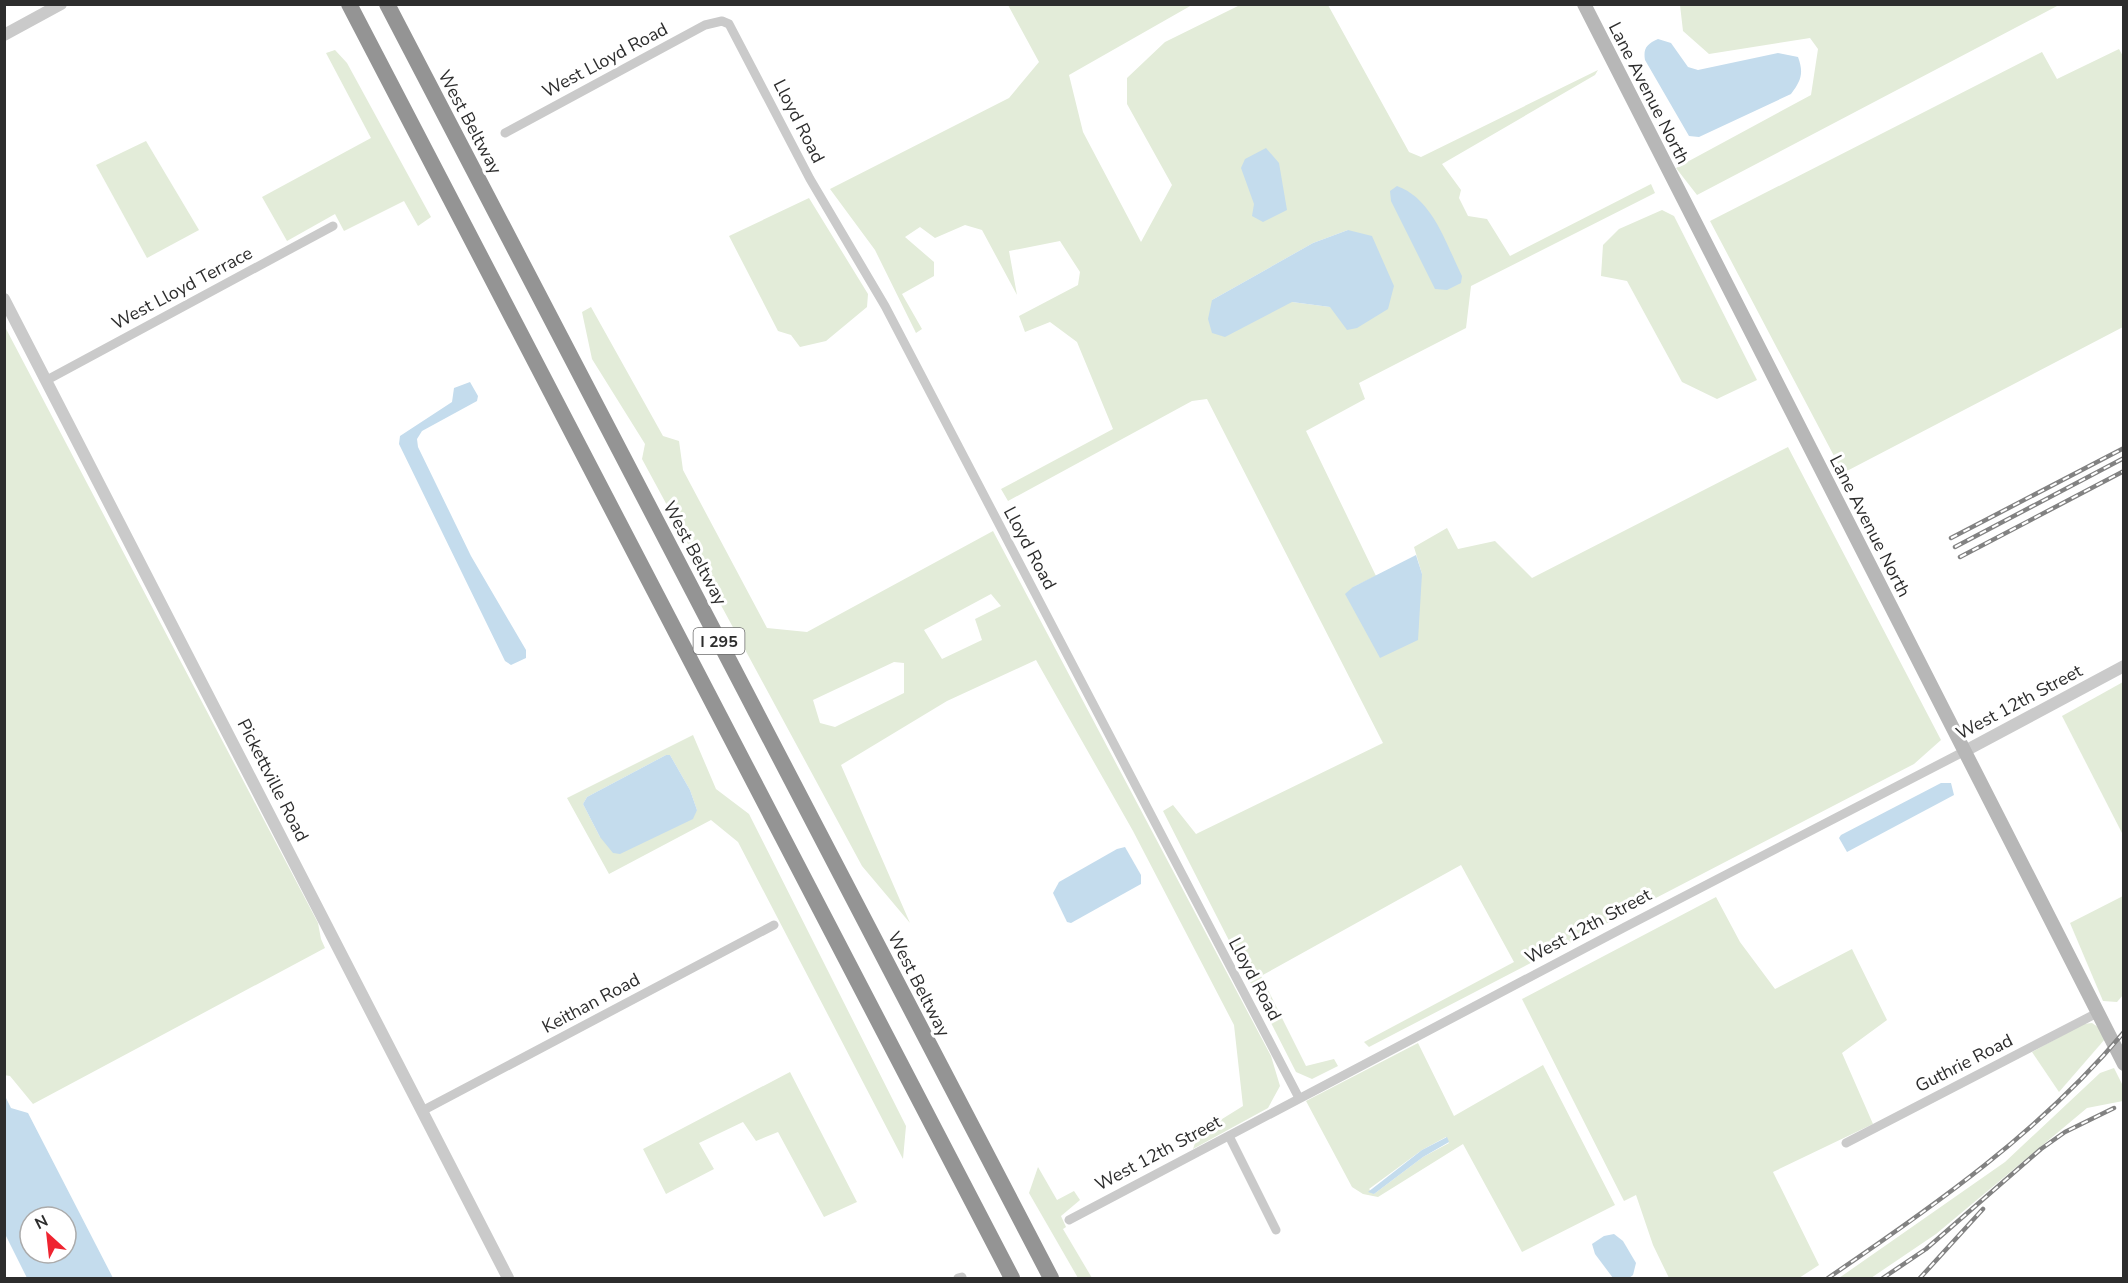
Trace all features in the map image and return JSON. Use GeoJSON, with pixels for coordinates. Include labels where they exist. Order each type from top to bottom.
{"type":"FeatureCollection","features":[{"type":"Feature","properties":{"kind":"highway","name":"I 295"},"geometry":{"type":"LineString","coordinates":[[349,4],[1012,1278]]}},
{"type":"Feature","properties":{"kind":"highway","name":"West Beltway"},"geometry":{"type":"LineString","coordinates":[[387,4],[1051,1278]]}},
{"type":"Feature","properties":{"kind":"main road","name":"Lane Avenue North"},"geometry":{"type":"LineString","coordinates":[[1586,5],[2124,1064]]}},
{"type":"Feature","properties":{"kind":"street"},"geometry":{"type":"LineString","coordinates":[[4,35],[61,4]]}},
{"type":"Feature","properties":{"kind":"street","name":"West Lloyd Road"},"geometry":{"type":"LineString","coordinates":[[505,132],[705,25],[722,21]]}},
{"type":"Feature","properties":{"kind":"street","name":"Lloyd Road"},"geometry":{"type":"LineString","coordinates":[[722,21],[735,32],[810,179],[885,306],[1299,1098]]}},
{"type":"Feature","properties":{"kind":"street","name":"West Lloyd Terrace"},"geometry":{"type":"LineString","coordinates":[[47,380],[333,226]]}},
{"type":"Feature","properties":{"kind":"street","name":"Pickettville Road"},"geometry":{"type":"LineString","coordinates":[[4,299],[508,1278]]}},
{"type":"Feature","properties":{"kind":"street","name":"West 12th Street"},"geometry":{"type":"LineString","coordinates":[[1069,1220],[1965,752],[2124,666]]}},
{"type":"Feature","properties":{"kind":"street","name":"Keithan Road"},"geometry":{"type":"LineString","coordinates":[[422,1111],[774,925]]}},
{"type":"Feature","properties":{"kind":"street","name":"Guthrie Road"},"geometry":{"type":"LineString","coordinates":[[1846,1143],[2097,1013]]}},
{"type":"Feature","properties":{"kind":"street"},"geometry":{"type":"LineString","coordinates":[[1229,1136],[1276,1230]]}},
{"type":"Feature","properties":{"kind":"green space"},"geometry":{"type":"Polygon","coordinates":[[[1680,4],[2059,5],[1697,195],[1676,168],[1811,95],[1818,49],[1810,38],[1709,54],[1683,31],[1680,4]]]}},
{"type":"Feature","properties":{"kind":"green space"},"geometry":{"type":"Polygon","coordinates":[[[1008,5],[1192,5],[1069,75],[1083,132],[1141,242],[1172,185],[1127,104],[1127,78],[1165,42],[1240,5],[1328,5],[1409,152],[1421,157],[1598,70],[1595,75],[1442,164],[1461,190],[1459,198],[1468,216],[1487,219],[1510,256],[1651,184],[1655,193],[1471,286],[1466,328],[1359,383],[1365,399],[1306,431],[1376,576],[1353,587],[1422,574],[1414,547],[1447,528],[1458,549],[1495,541],[1532,578],[1788,447],[1941,740],[1914,764],[1369,1047],[1364,1042],[1514,962],[1461,865],[1261,976],[1306,1066],[1334,1059],[1338,1066],[1312,1079],[1296,1072],[1163,811],[1173,805],[1196,834],[1383,743],[1207,399],[1192,401],[1008,501],[1001,489],[1113,429],[1077,342],[1050,322],[1025,332],[1019,316],[1078,285],[1080,272],[1060,241],[1009,251],[1017,295],[982,230],[965,225],[935,238],[920,227],[905,237],[934,262],[934,276],[902,294],[922,329],[916,333],[875,250],[830,189],[1009,98],[1039,62],[1008,5]],[[1348,230],[1313,243],[1212,300],[1292,302],[1330,307],[1348,230]]]}},
{"type":"Feature","properties":{"kind":"green space"},"geometry":{"type":"Polygon","coordinates":[[[2119,49],[2124,58],[2123,327],[1843,473],[1710,221],[2042,52],[2057,79],[2119,49]]]}},
{"type":"Feature","properties":{"kind":"green space"},"geometry":{"type":"Polygon","coordinates":[[[335,50],[347,63],[431,217],[418,226],[404,201],[344,231],[335,214],[287,241],[262,197],[371,138],[326,53],[335,50]]]}},
{"type":"Feature","properties":{"kind":"green space"},"geometry":{"type":"Polygon","coordinates":[[[146,141],[199,230],[147,258],[96,165],[146,141]]]}},
{"type":"Feature","properties":{"kind":"green space"},"geometry":{"type":"Polygon","coordinates":[[[809,198],[868,294],[867,307],[826,341],[800,347],[791,335],[778,331],[729,236],[809,198]]]}},
{"type":"Feature","properties":{"kind":"green space"},"geometry":{"type":"Polygon","coordinates":[[[1662,210],[1674,216],[1757,380],[1717,399],[1682,382],[1627,281],[1601,276],[1603,245],[1619,229],[1662,210]]]}},
{"type":"Feature","properties":{"kind":"green space"},"geometry":{"type":"Polygon","coordinates":[[[591,307],[663,436],[679,441],[683,470],[767,628],[807,632],[993,531],[1271,1056],[1280,1086],[1268,1108],[1193,1149],[1198,1134],[1243,1106],[1234,1025],[1133,831],[1036,660],[947,701],[841,765],[910,923],[862,866],[642,459],[645,444],[592,359],[582,312],[591,307]],[[991,594],[924,630],[942,659],[982,640],[975,619],[1001,606],[991,594]],[[894,662],[813,700],[820,723],[835,727],[904,693],[904,663],[894,662]]]}},
{"type":"Feature","properties":{"kind":"green space"},"geometry":{"type":"Polygon","coordinates":[[[4,325],[318,923],[325,948],[33,1104],[10,1076],[4,1075],[4,325]]]}},
{"type":"Feature","properties":{"kind":"green space"},"geometry":{"type":"Polygon","coordinates":[[[2123,682],[2123,835],[2062,716],[2123,682]]]}},
{"type":"Feature","properties":{"kind":"green space"},"geometry":{"type":"Polygon","coordinates":[[[693,735],[716,789],[749,814],[906,1126],[903,1159],[738,842],[711,820],[609,874],[567,798],[693,735]],[[666,755],[587,797],[583,804],[600,837],[697,810],[690,790],[670,755],[666,755]]]}},
{"type":"Feature","properties":{"kind":"green space"},"geometry":{"type":"Polygon","coordinates":[[[2123,896],[2123,995],[2117,1002],[2103,1001],[2070,923],[2123,896]]]}},
{"type":"Feature","properties":{"kind":"green space"},"geometry":{"type":"Polygon","coordinates":[[[1716,897],[1740,942],[1775,989],[1852,949],[1887,1020],[1842,1053],[1873,1124],[1773,1172],[1819,1265],[1799,1278],[1669,1278],[1653,1245],[1636,1195],[1624,1201],[1522,999],[1716,897]]]}},
{"type":"Feature","properties":{"kind":"green space"},"geometry":{"type":"Polygon","coordinates":[[[2092,1023],[2098,1027],[2105,1039],[2059,1092],[2032,1052],[2083,1024],[2092,1023]]]}},
{"type":"Feature","properties":{"kind":"green space"},"geometry":{"type":"Polygon","coordinates":[[[1418,1043],[1454,1116],[1543,1065],[1615,1205],[1522,1252],[1463,1144],[1378,1197],[1363,1194],[1352,1187],[1306,1101],[1418,1043]],[[1446,1137],[1422,1150],[1369,1189],[1374,1194],[1423,1157],[1449,1143],[1446,1137]]]}},
{"type":"Feature","properties":{"kind":"green space"},"geometry":{"type":"Polygon","coordinates":[[[2114,1068],[2123,1086],[2123,1101],[2087,1108],[1936,1234],[1871,1278],[1839,1278],[2005,1162],[2100,1073],[2114,1068]]]}},
{"type":"Feature","properties":{"kind":"green space"},"geometry":{"type":"Polygon","coordinates":[[[790,1072],[857,1202],[824,1217],[778,1132],[756,1141],[743,1122],[699,1143],[714,1169],[666,1194],[643,1149],[790,1072]]]}},
{"type":"Feature","properties":{"kind":"green space"},"geometry":{"type":"Polygon","coordinates":[[[1038,1167],[1057,1200],[1074,1191],[1080,1200],[1061,1216],[1066,1227],[1063,1229],[1092,1278],[1078,1278],[1029,1193],[1038,1167]]]}},
{"type":"Feature","properties":{"kind":"water"},"geometry":{"type":"Polygon","coordinates":[[[1658,39],[1671,43],[1688,67],[1698,70],[1778,53],[1798,57],[1801,77],[1791,94],[1699,137],[1689,136],[1645,60],[1647,47],[1658,39]]]}},
{"type":"Feature","properties":{"kind":"water"},"geometry":{"type":"Polygon","coordinates":[[[1266,148],[1279,163],[1287,210],[1263,222],[1252,216],[1254,204],[1241,168],[1245,159],[1266,148]]]}},
{"type":"Feature","properties":{"kind":"water"},"geometry":{"type":"Polygon","coordinates":[[[1397,186],[1420,201],[1437,224],[1462,276],[1461,283],[1447,290],[1435,289],[1391,201],[1390,191],[1397,186]]]}},
{"type":"Feature","properties":{"kind":"water"},"geometry":{"type":"Polygon","coordinates":[[[1348,230],[1372,236],[1394,286],[1388,309],[1357,328],[1347,330],[1330,307],[1292,302],[1225,337],[1212,333],[1208,319],[1212,300],[1313,243],[1348,230]]]}},
{"type":"Feature","properties":{"kind":"water"},"geometry":{"type":"Polygon","coordinates":[[[470,382],[478,396],[477,401],[422,431],[417,439],[418,447],[471,556],[526,650],[526,658],[511,665],[505,661],[399,444],[400,436],[452,402],[454,388],[470,382]]]}},
{"type":"Feature","properties":{"kind":"water"},"geometry":{"type":"Polygon","coordinates":[[[1416,555],[1422,574],[1418,640],[1380,658],[1345,594],[1353,587],[1416,555]]]}},
{"type":"Feature","properties":{"kind":"water"},"geometry":{"type":"Polygon","coordinates":[[[666,755],[670,755],[690,790],[697,810],[693,819],[620,854],[613,853],[600,837],[583,804],[587,797],[666,755]]]}},
{"type":"Feature","properties":{"kind":"water"},"geometry":{"type":"Polygon","coordinates":[[[1941,783],[1951,783],[1954,795],[1847,852],[1839,838],[1841,835],[1941,783]]]}},
{"type":"Feature","properties":{"kind":"water"},"geometry":{"type":"Polygon","coordinates":[[[1125,847],[1141,875],[1141,884],[1071,923],[1067,922],[1053,893],[1059,882],[1117,849],[1125,847]]]}},
{"type":"Feature","properties":{"kind":"water"},"geometry":{"type":"Polygon","coordinates":[[[5,1096],[11,1108],[28,1113],[75,1205],[18,1205],[18,1260],[5,1234],[5,1096]]]}},
{"type":"Feature","properties":{"kind":"water"},"geometry":{"type":"Polygon","coordinates":[[[1447,1137],[1449,1142],[1423,1157],[1374,1194],[1368,1192],[1422,1150],[1447,1137]]]}},
{"type":"Feature","properties":{"kind":"water"},"geometry":{"type":"Polygon","coordinates":[[[78,1210],[113,1278],[27,1278],[20,1265],[78,1265],[78,1210]]]}},
{"type":"Feature","properties":{"kind":"water"},"geometry":{"type":"Polygon","coordinates":[[[1614,1234],[1623,1241],[1636,1263],[1633,1275],[1629,1278],[1613,1278],[1595,1254],[1592,1244],[1604,1236],[1614,1234]]]}},
{"type":"Feature","properties":{"kind":"railway"},"geometry":{"type":"LineString","coordinates":[[1951,538],[2124,448]]}},
{"type":"Feature","properties":{"kind":"railway"},"geometry":{"type":"LineString","coordinates":[[1955,547],[2124,458]]}},
{"type":"Feature","properties":{"kind":"railway"},"geometry":{"type":"LineString","coordinates":[[1960,557],[2124,471]]}},
{"type":"Feature","properties":{"kind":"railway"},"geometry":{"type":"LineString","coordinates":[[1828,1278],[1984,1166],[2057,1102],[2124,1032]]}},
{"type":"Feature","properties":{"kind":"railway"},"geometry":{"type":"LineString","coordinates":[[1883,1278],[1926,1249],[2041,1149],[2065,1132],[2114,1108]]}},
{"type":"Feature","properties":{"kind":"railway"},"geometry":{"type":"LineString","coordinates":[[1920,1278],[1983,1209]]}}]}
